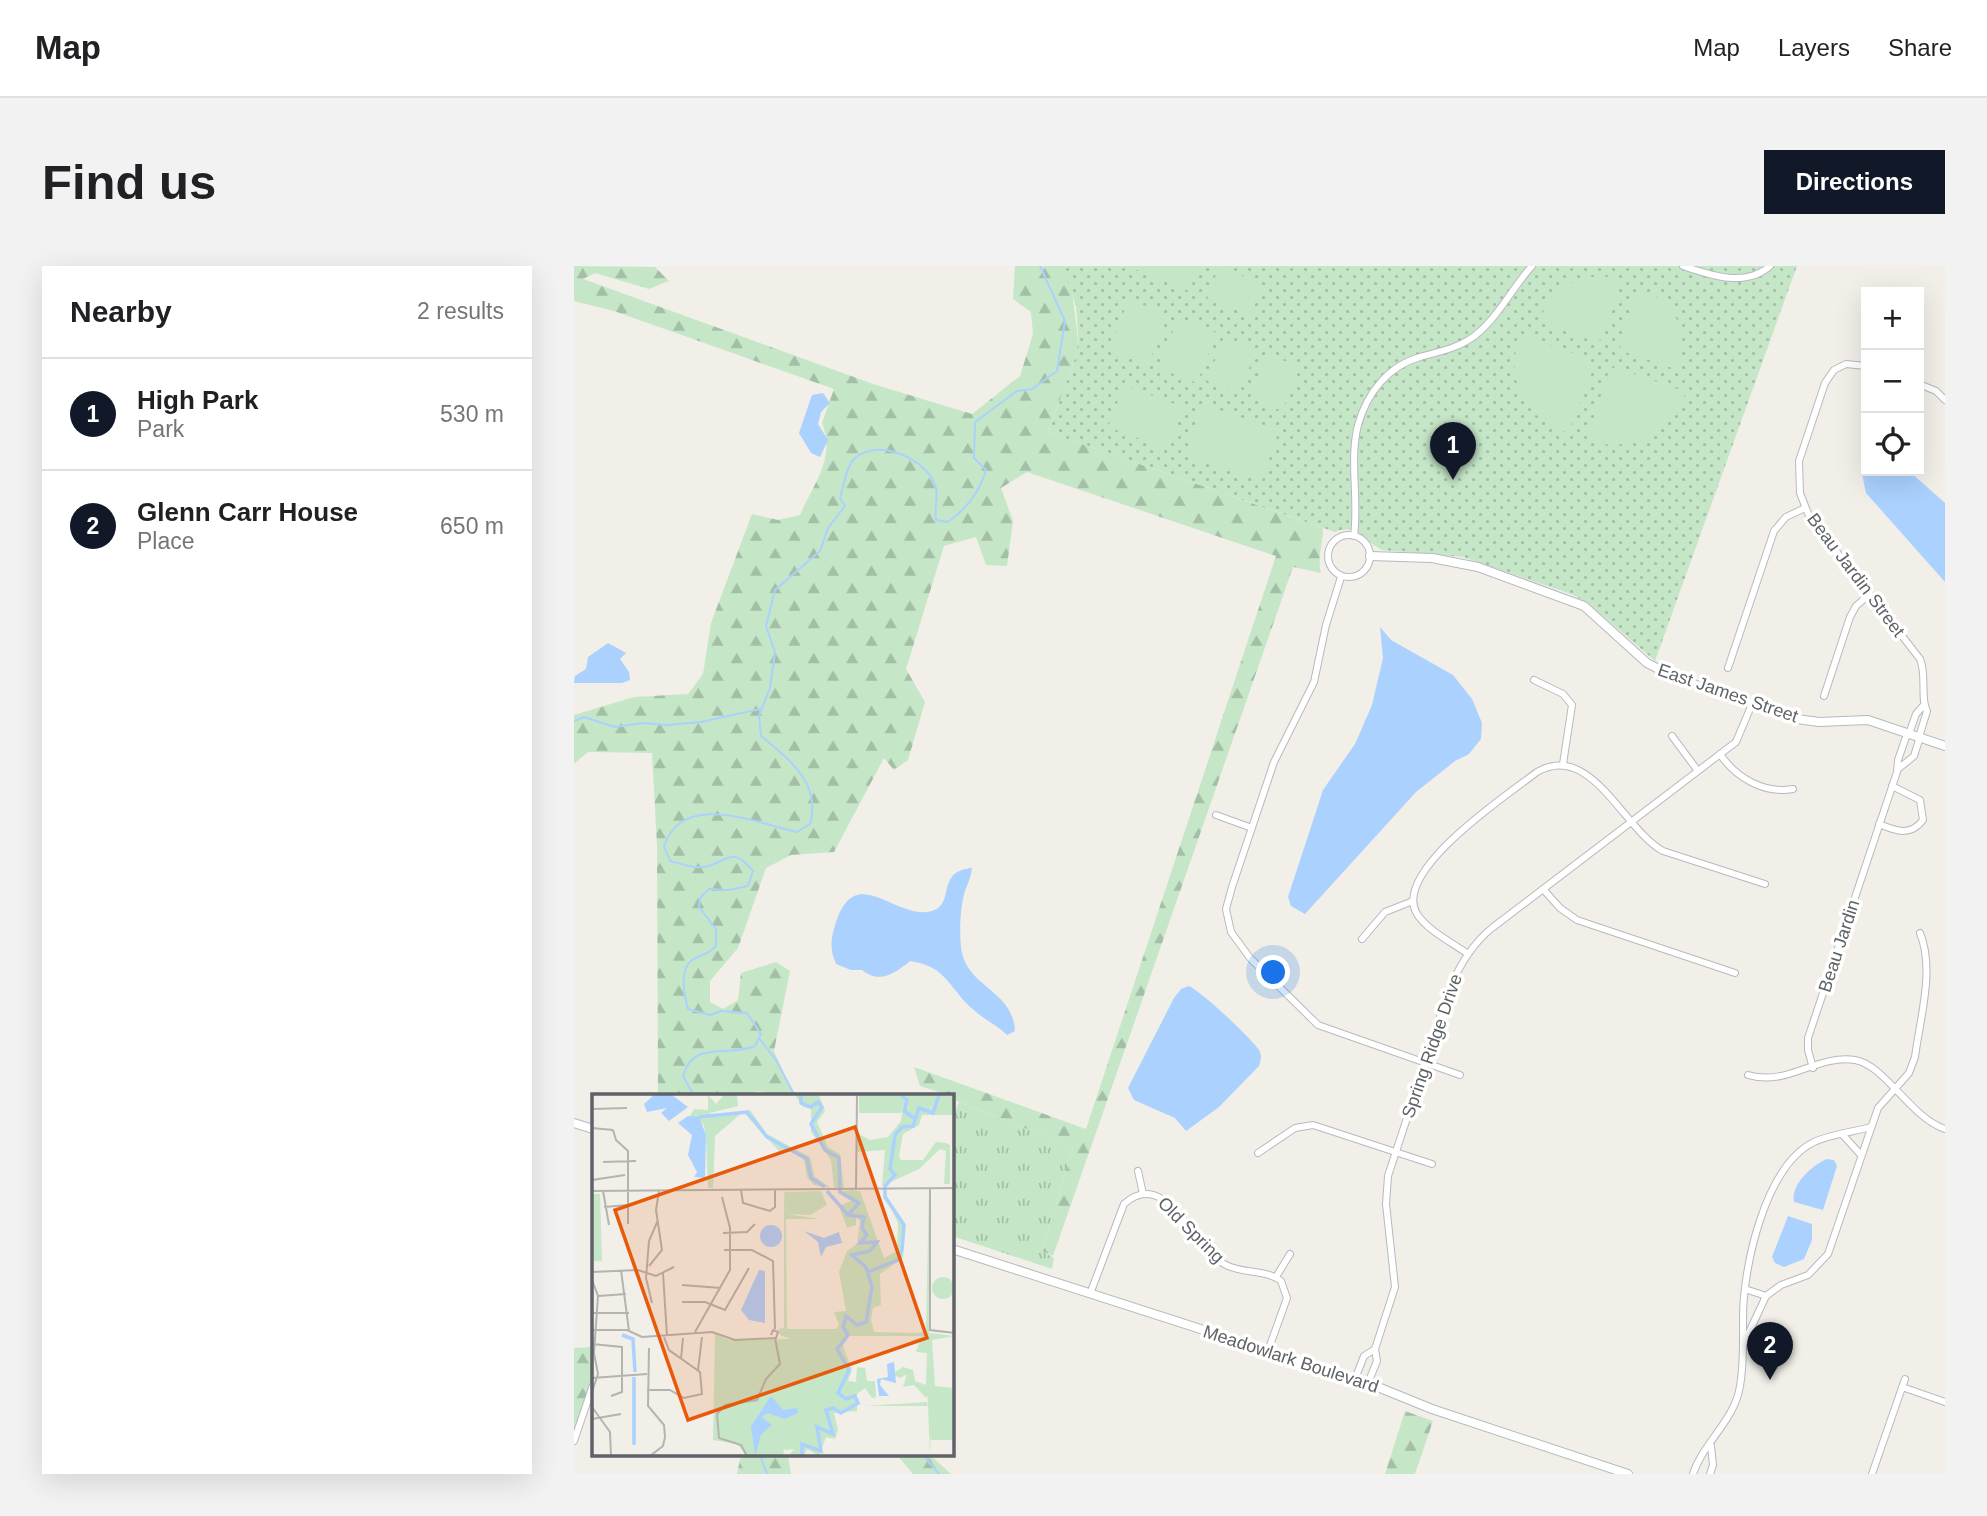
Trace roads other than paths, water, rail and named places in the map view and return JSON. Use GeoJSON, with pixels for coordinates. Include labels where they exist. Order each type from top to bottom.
{"type":"FeatureCollection","features":[{"type":"Feature","properties":{"kind":"street"},"geometry":{"type":"LineString","coordinates":[[1354,536],[1358,502],[1358,426],[1373,391],[1382,379],[1403,363],[1471,338],[1492,318],[1532,266]]}},
{"type":"Feature","properties":{"kind":"street"},"geometry":{"type":"LineString","coordinates":[[1683,266],[1728,279],[1753,275],[1770,266]]}},
{"type":"Feature","properties":{"kind":"street","name":"Beau Jardin Street"},"geometry":{"type":"LineString","coordinates":[[1861,365],[1853,363],[1840,366],[1825,383],[1801,452],[1798,482],[1805,508],[1920,659],[1926,680],[1924,705]]}},
{"type":"Feature","properties":{"kind":"street"},"geometry":{"type":"LineString","coordinates":[[1924,386],[1936,391],[1945,400]]}},
{"type":"Feature","properties":{"kind":"street"},"geometry":{"type":"LineString","coordinates":[[1728,668],[1774,531],[1786,517],[1805,508]]}},
{"type":"Feature","properties":{"kind":"street"},"geometry":{"type":"LineString","coordinates":[[1354,536],[1365,542],[1370,556],[1369,564],[1361,574],[1341,577],[1330,568],[1328,551],[1337,538],[1354,536]]}},
{"type":"Feature","properties":{"kind":"street","name":"East James Street"},"geometry":{"type":"LineString","coordinates":[[1370,556],[1432,558],[1463,563],[1584,606],[1656,670],[1808,721],[1868,720],[1945,746]]}},
{"type":"Feature","properties":{"kind":"street"},"geometry":{"type":"LineString","coordinates":[[1341,577],[1326,625],[1314,682],[1274,762],[1226,909],[1231,932],[1247,955],[1318,1025],[1460,1074]]}},
{"type":"Feature","properties":{"kind":"street"},"geometry":{"type":"LineString","coordinates":[[1824,696],[1850,617],[1856,606],[1870,594]]}},
{"type":"Feature","properties":{"kind":"street"},"geometry":{"type":"LineString","coordinates":[[1534,680],[1563,694],[1572,705],[1563,764]]}},
{"type":"Feature","properties":{"kind":"street","name":"Spring Ridge Drive"},"geometry":{"type":"LineString","coordinates":[[1368,1383],[1377,1361],[1375,1349],[1395,1287],[1395,1265],[1386,1204],[1388,1175],[1448,990],[1468,954],[1480,938],[1736,741],[1752,704]]}},
{"type":"Feature","properties":{"kind":"street","name":"Beau Jardin"},"geometry":{"type":"LineString","coordinates":[[1813,1068],[1808,1051],[1808,1038],[1898,769],[1898,760],[1926,714],[1924,705]]}},
{"type":"Feature","properties":{"kind":"street"},"geometry":{"type":"LineString","coordinates":[[1672,736],[1698,771]]}},
{"type":"Feature","properties":{"kind":"street","name":"Beau Jardin"},"geometry":{"type":"LineString","coordinates":[[1898,769],[1914,756],[1914,736]]}},
{"type":"Feature","properties":{"kind":"street"},"geometry":{"type":"LineString","coordinates":[[1720,754],[1730,769],[1748,780],[1779,791],[1793,789]]}},
{"type":"Feature","properties":{"kind":"street"},"geometry":{"type":"LineString","coordinates":[[1468,954],[1422,920],[1413,901],[1418,885],[1443,846],[1537,772],[1553,764],[1563,764],[1603,788],[1629,823],[1649,843],[1663,851],[1765,884]]}},
{"type":"Feature","properties":{"kind":"street"},"geometry":{"type":"LineString","coordinates":[[1879,824],[1904,832],[1912,831],[1923,820],[1920,800],[1892,786]]}},
{"type":"Feature","properties":{"kind":"street"},"geometry":{"type":"LineString","coordinates":[[1216,815],[1252,828]]}},
{"type":"Feature","properties":{"kind":"street"},"geometry":{"type":"LineString","coordinates":[[1543,889],[1560,908],[1577,920],[1735,972]]}},
{"type":"Feature","properties":{"kind":"street"},"geometry":{"type":"LineString","coordinates":[[1362,939],[1385,912],[1413,901]]}},
{"type":"Feature","properties":{"kind":"street"},"geometry":{"type":"LineString","coordinates":[[1744,1343],[1766,1296],[1781,1285],[1808,1275],[1821,1264],[1880,1103],[1909,1073],[1915,1057],[1926,962],[1920,933]]}},
{"type":"Feature","properties":{"kind":"street"},"geometry":{"type":"LineString","coordinates":[[1748,1075],[1778,1079],[1813,1068],[1854,1060],[1869,1066],[1925,1121],[1945,1129]]}},
{"type":"Feature","properties":{"kind":"street"},"geometry":{"type":"LineString","coordinates":[[574,1123],[592,1129]]}},
{"type":"Feature","properties":{"kind":"street"},"geometry":{"type":"LineString","coordinates":[[1258,1153],[1296,1128],[1312,1125],[1432,1164]]}},
{"type":"Feature","properties":{"kind":"street"},"geometry":{"type":"LineString","coordinates":[[1693,1474],[1697,1460],[1710,1446],[1737,1398],[1744,1343],[1745,1289],[1749,1261],[1782,1170],[1804,1149],[1842,1134],[1871,1127]]}},
{"type":"Feature","properties":{"kind":"street"},"geometry":{"type":"LineString","coordinates":[[1842,1134],[1861,1156]]}},
{"type":"Feature","properties":{"kind":"street"},"geometry":{"type":"LineString","coordinates":[[1138,1171],[1143,1194]]}},
{"type":"Feature","properties":{"kind":"street","name":"Old Spring"},"geometry":{"type":"LineString","coordinates":[[1090,1294],[1120,1211],[1129,1199],[1143,1194],[1157,1195],[1167,1201],[1203,1248],[1220,1262],[1237,1270],[1276,1277]]}},
{"type":"Feature","properties":{"kind":"street","name":"Meadowlark Boulevard"},"geometry":{"type":"LineString","coordinates":[[954,1250],[1368,1383],[1432,1409],[1628,1474]]}},
{"type":"Feature","properties":{"kind":"street"},"geometry":{"type":"LineString","coordinates":[[1268,1352],[1287,1298],[1283,1284],[1276,1277],[1290,1254]]}},
{"type":"Feature","properties":{"kind":"street"},"geometry":{"type":"LineString","coordinates":[[1745,1289],[1766,1296]]}},
{"type":"Feature","properties":{"kind":"street","name":"Spring Ridge Drive"},"geometry":{"type":"LineString","coordinates":[[1355,1379],[1364,1356],[1375,1349]]}},
{"type":"Feature","properties":{"kind":"street"},"geometry":{"type":"LineString","coordinates":[[1873,1474],[1905,1379]]}},
{"type":"Feature","properties":{"kind":"street"},"geometry":{"type":"LineString","coordinates":[[1902,1387],[1945,1402]]}},
{"type":"Feature","properties":{"kind":"street"},"geometry":{"type":"LineString","coordinates":[[574,1441],[592,1388]]}},
{"type":"Feature","properties":{"kind":"street"},"geometry":{"type":"LineString","coordinates":[[1710,1446],[1713,1465],[1710,1474]]}},
{"type":"Feature","properties":{"kind":"water"},"geometry":{"type":"Polygon","coordinates":[[[823,393],[830,403],[821,412],[818,424],[828,440],[820,457],[811,453],[799,433],[812,395],[823,393]]]}},
{"type":"Feature","properties":{"kind":"water"},"geometry":{"type":"Polygon","coordinates":[[[1863,476],[1915,476],[1945,503],[1945,582],[1866,493],[1863,476]]]}},
{"type":"Feature","properties":{"kind":"water"},"geometry":{"type":"Polygon","coordinates":[[[1380,627],[1391,640],[1453,675],[1472,699],[1482,723],[1481,739],[1469,754],[1455,761],[1416,792],[1305,914],[1291,906],[1288,897],[1323,790],[1355,744],[1372,705],[1383,658],[1380,627]]]}},
{"type":"Feature","properties":{"kind":"water"},"geometry":{"type":"Polygon","coordinates":[[[608,643],[626,653],[620,659],[629,672],[630,680],[622,683],[574,683],[575,676],[586,669],[588,657],[608,643]]]}},
{"type":"Feature","properties":{"kind":"water"},"geometry":{"type":"Polygon","coordinates":[[[972,868],[961,911],[962,953],[973,974],[1007,1007],[1015,1031],[1007,1035],[966,1003],[933,968],[910,961],[893,973],[881,977],[836,964],[832,953],[836,922],[844,904],[854,896],[866,894],[918,912],[932,911],[943,902],[949,881],[954,875],[961,870],[972,868]]]}},
{"type":"Feature","properties":{"kind":"water"},"geometry":{"type":"Polygon","coordinates":[[[1189,986],[1237,1026],[1259,1050],[1261,1058],[1259,1066],[1219,1107],[1186,1131],[1175,1118],[1134,1100],[1128,1088],[1174,998],[1181,989],[1189,986]]]}},
{"type":"Feature","properties":{"kind":"water"},"geometry":{"type":"Polygon","coordinates":[[[1827,1159],[1834,1160],[1837,1166],[1823,1210],[1794,1202],[1795,1189],[1803,1176],[1827,1159]]]}},
{"type":"Feature","properties":{"kind":"water"},"geometry":{"type":"Polygon","coordinates":[[[1788,1216],[1812,1224],[1812,1240],[1804,1259],[1784,1267],[1775,1263],[1772,1257],[1788,1216]]]}},
{"type":"Feature","properties":{"kind":"waterway"},"geometry":{"type":"LineString","coordinates":[[693,1094],[683,1076],[695,1057],[703,1053],[755,1046],[761,1034],[747,1013],[721,1011],[710,1015],[688,1009],[684,983],[688,964],[716,946],[716,929],[699,907],[700,898],[709,889],[728,890],[748,886],[753,871],[736,857],[704,867],[670,861],[664,846],[673,829],[687,819],[704,815],[742,818],[797,832],[810,824],[812,810],[807,785],[792,763],[761,736],[759,716],[770,688],[775,652],[766,626],[775,590],[820,551],[828,528],[845,506],[840,498],[849,466],[865,452],[889,451],[914,461],[924,469],[936,488],[936,520],[948,522],[967,505],[980,486],[986,470],[974,458],[975,422],[1017,391],[1032,389],[1057,371],[1065,321],[1040,266]]}},
{"type":"Feature","properties":{"kind":"waterway"},"geometry":{"type":"LineString","coordinates":[[574,721],[584,717],[615,727],[644,723],[667,725],[701,722],[760,709]]}},
{"type":"Feature","properties":{"kind":"waterway"},"geometry":{"type":"LineString","coordinates":[[759,1038],[776,1060],[794,1094]]}},
{"type":"Feature","properties":{"kind":"waterway"},"geometry":{"type":"LineString","coordinates":[[760,1456],[767,1474]]}},
{"type":"Feature","properties":{"kind":"waterway"},"geometry":{"type":"LineString","coordinates":[[924,1456],[939,1474]]}},
{"type":"Feature","properties":{"kind":"place","name":"High Park"},"geometry":{"type":"Point","coordinates":[1453,480]}},
{"type":"Feature","properties":{"kind":"place","name":"Glenn Carr House"},"geometry":{"type":"Point","coordinates":[1770,1380]}}]}
